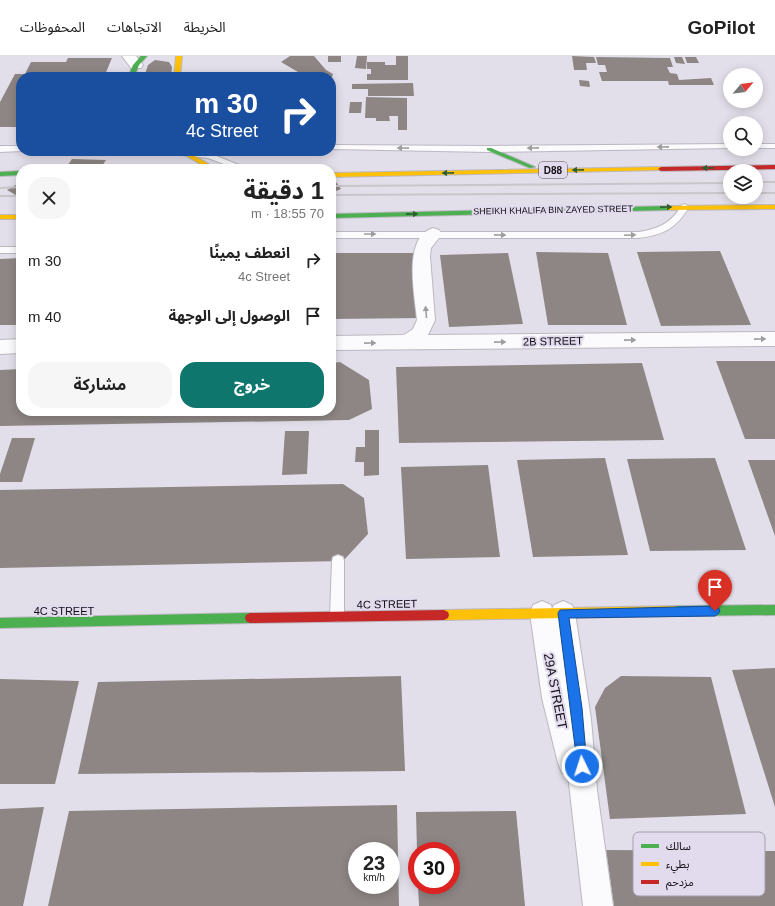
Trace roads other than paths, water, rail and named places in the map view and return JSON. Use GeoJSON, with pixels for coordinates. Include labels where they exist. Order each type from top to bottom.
{"type":"FeatureCollection","features":[{"type":"Feature","properties":{"kind":"main road"},"geometry":{"type":"LineString","coordinates":[[177,72],[180,56]]}},
{"type":"Feature","properties":{"kind":"main road"},"geometry":{"type":"LineString","coordinates":[[489,149],[541,171]]}},
{"type":"Feature","properties":{"kind":"main road"},"geometry":{"type":"LineString","coordinates":[[190,156],[205,164]]}},
{"type":"Feature","properties":{"kind":"main road","name":"D88"},"geometry":{"type":"LineString","coordinates":[[336,175],[775,167]]}},
{"type":"Feature","properties":{"kind":"main road"},"geometry":{"type":"LineString","coordinates":[[0,174],[16,173]]}},
{"type":"Feature","properties":{"kind":"main road","name":"SHEIKH KHALIFA BIN ZAYED STREET"},"geometry":{"type":"LineString","coordinates":[[336,216],[685,207],[775,207]]}},
{"type":"Feature","properties":{"kind":"main road"},"geometry":{"type":"LineString","coordinates":[[0,217],[16,217]]}},
{"type":"Feature","properties":{"kind":"main road","name":"4C STREET"},"geometry":{"type":"LineString","coordinates":[[0,623],[337,616],[775,610]]}},
{"type":"Feature","properties":{"kind":"street"},"geometry":{"type":"LineString","coordinates":[[407,343],[420,333],[426,320],[421,256],[426,241],[433,234]]}},
{"type":"Feature","properties":{"kind":"street","name":"2B STREET"},"geometry":{"type":"LineString","coordinates":[[336,343],[775,339]]}},
{"type":"Feature","properties":{"kind":"street"},"geometry":{"type":"LineString","coordinates":[[0,347],[16,346]]}},
{"type":"Feature","properties":{"kind":"street","name":"29A STREET"},"geometry":{"type":"LineString","coordinates":[[553,613],[560,720],[573,766],[583,790],[598,906]]}},
{"type":"Feature","properties":{"kind":"lane"},"geometry":{"type":"LineString","coordinates":[[336,147],[489,149],[723,146]]}},
{"type":"Feature","properties":{"kind":"lane"},"geometry":{"type":"LineString","coordinates":[[763,146],[775,146]]}},
{"type":"Feature","properties":{"kind":"lane"},"geometry":{"type":"LineString","coordinates":[[0,149],[16,149]]}},
{"type":"Feature","properties":{"kind":"lane"},"geometry":{"type":"LineString","coordinates":[[206,156],[221,159],[233,164]]}},
{"type":"Feature","properties":{"kind":"lane"},"geometry":{"type":"LineString","coordinates":[[336,234],[610,236],[648,234],[662,230],[673,224],[681,217],[685,207]]}},
{"type":"Feature","properties":{"kind":"lane"},"geometry":{"type":"LineString","coordinates":[[0,250],[16,250]]}},
{"type":"Feature","properties":{"kind":"lane"},"geometry":{"type":"LineString","coordinates":[[337,616],[338,561]]}},
{"type":"Feature","properties":{"kind":"railway"},"geometry":{"type":"LineString","coordinates":[[763,182],[775,182]]}},
{"type":"Feature","properties":{"kind":"railway"},"geometry":{"type":"LineString","coordinates":[[336,186],[723,183]]}},
{"type":"Feature","properties":{"kind":"railway"},"geometry":{"type":"LineString","coordinates":[[0,188],[16,187]]}},
{"type":"Feature","properties":{"kind":"railway"},"geometry":{"type":"LineString","coordinates":[[336,195],[723,193]]}},
{"type":"Feature","properties":{"kind":"railway"},"geometry":{"type":"LineString","coordinates":[[763,193],[775,193]]}},
{"type":"Feature","properties":{"kind":"railway"},"geometry":{"type":"LineString","coordinates":[[0,196],[16,196]]}}]}
